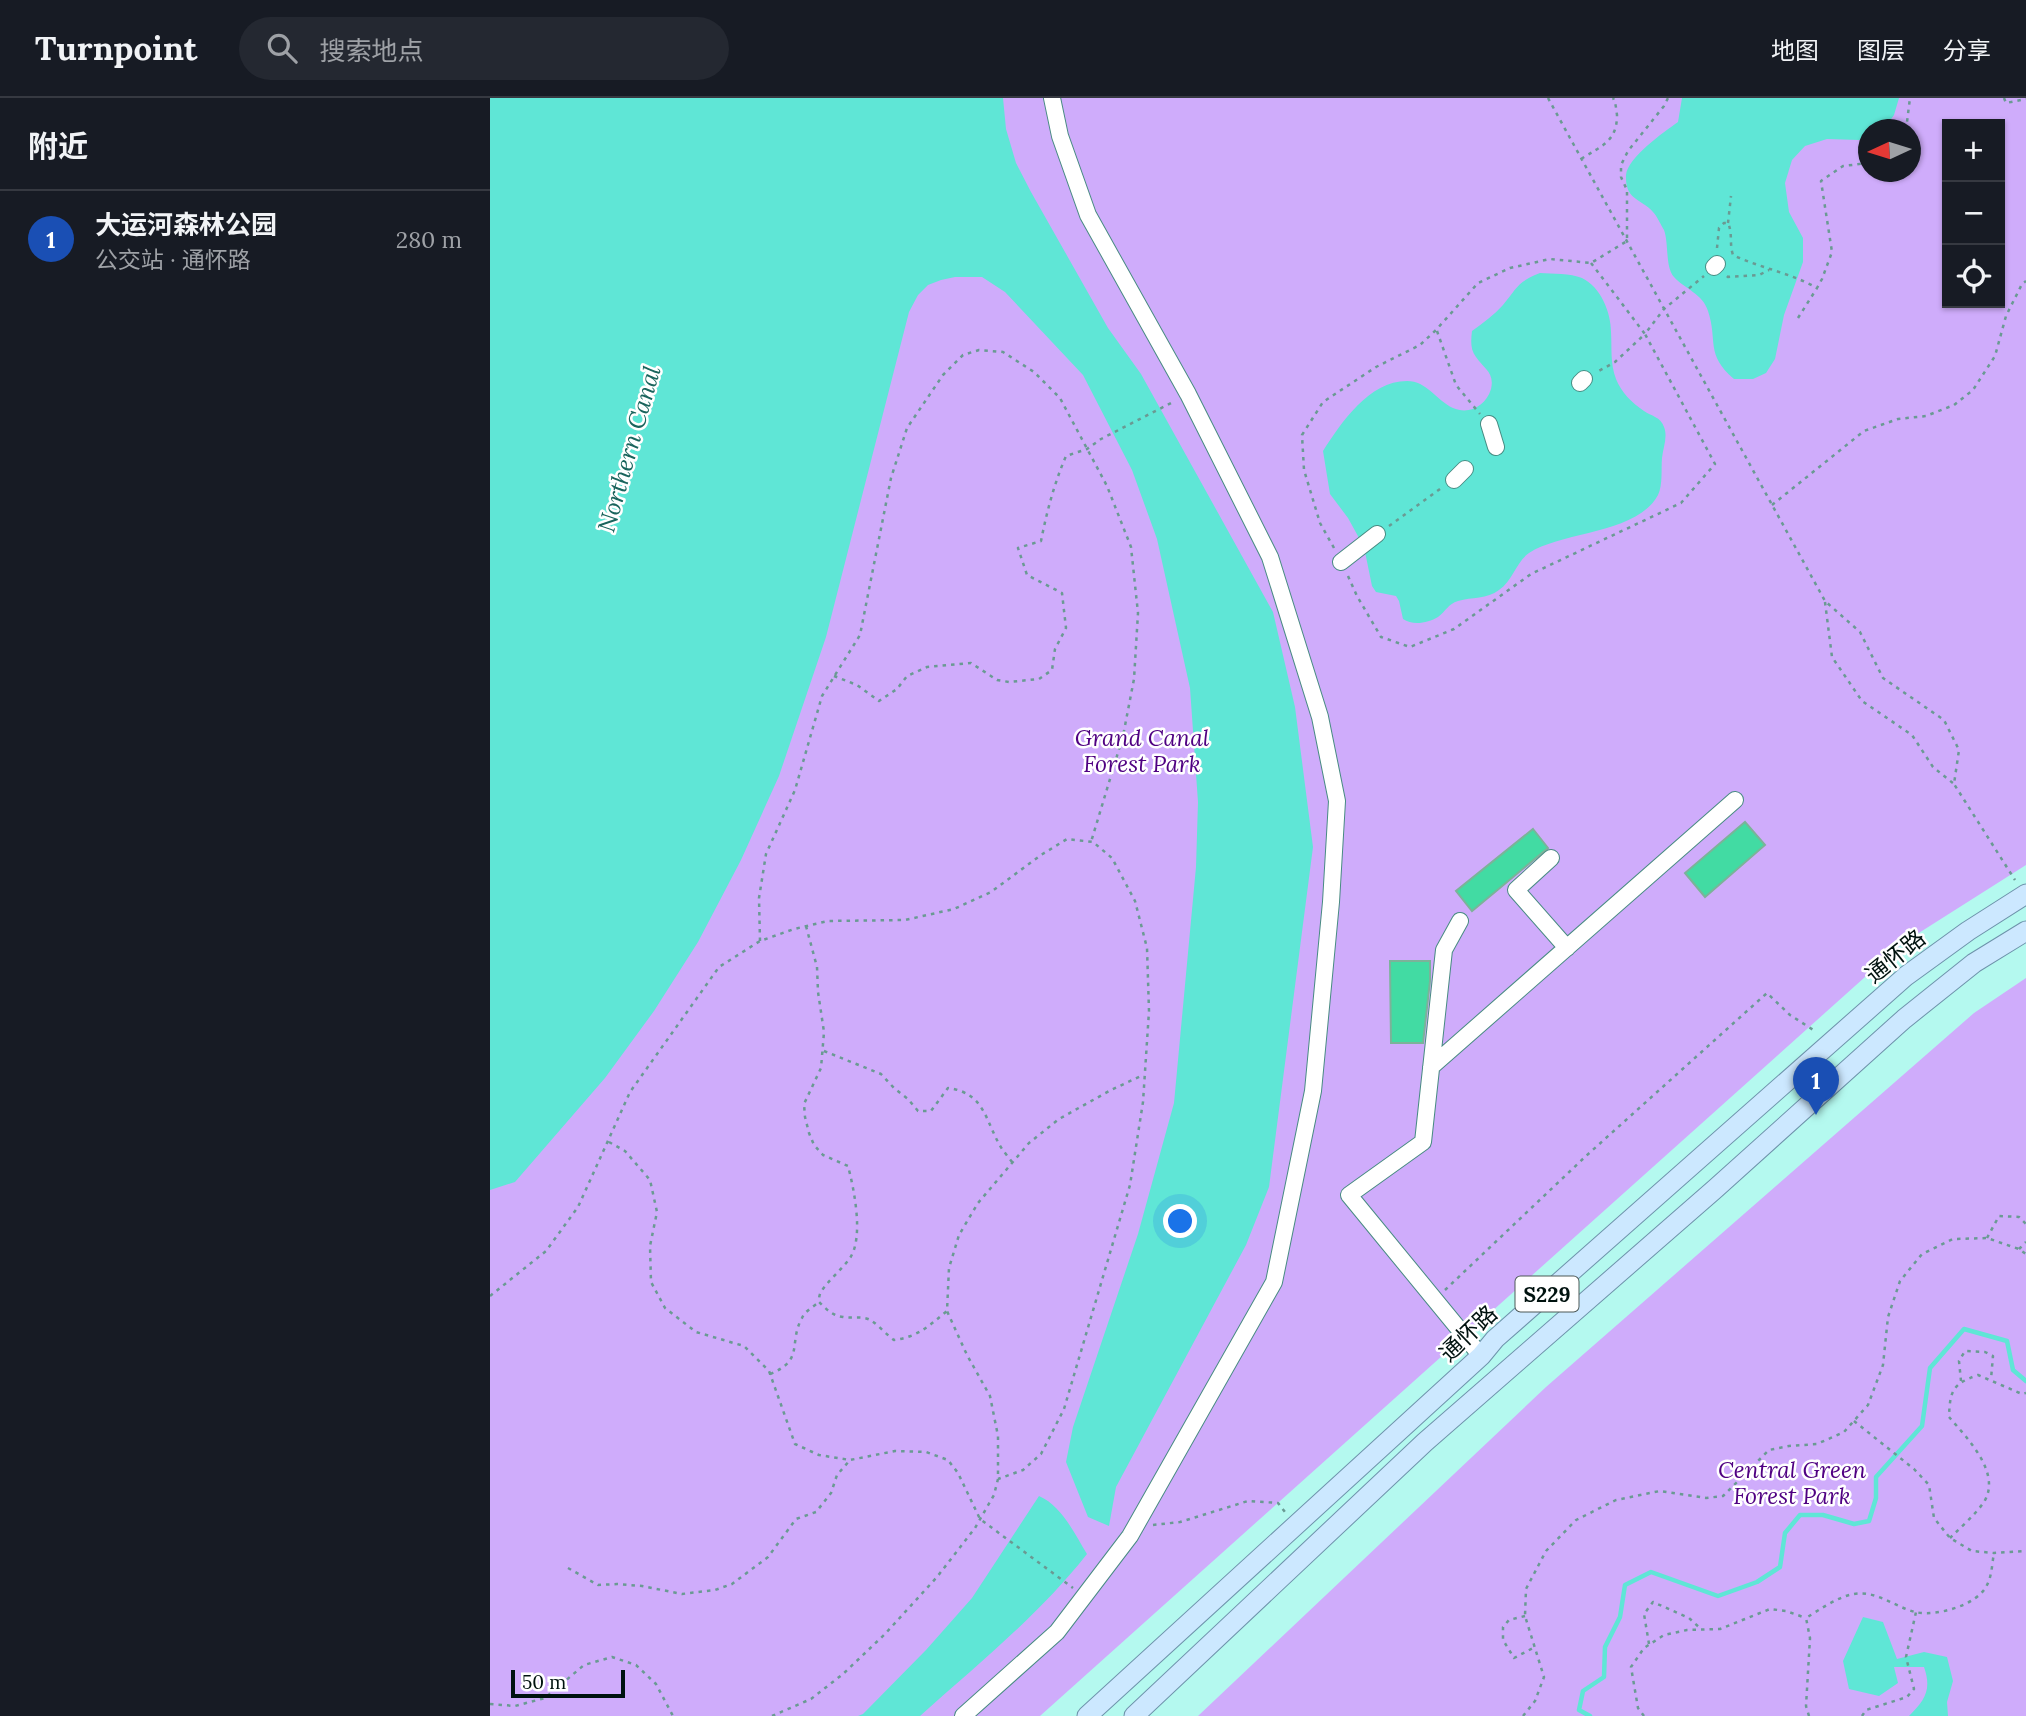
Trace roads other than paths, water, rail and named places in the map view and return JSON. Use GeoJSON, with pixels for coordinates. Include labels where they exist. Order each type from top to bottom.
{"type":"FeatureCollection","features":[{"type":"Feature","properties":{"kind":"main road","name":"通怀路"},"geometry":{"type":"LineString","coordinates":[[1087,1716],[1481,1356],[1495,1339],[1906,976],[1968,931],[2025,895]]}},
{"type":"Feature","properties":{"kind":"main road","name":"S229"},"geometry":{"type":"LineString","coordinates":[[1134,1716],[1425,1442],[1716,1189],[1903,1019],[1974,963],[2026,930]]}},
{"type":"Feature","properties":{"kind":"street"},"geometry":{"type":"LineString","coordinates":[[963,1716],[1057,1632],[1130,1536],[1274,1282],[1313,1091],[1331,902],[1337,801],[1320,717],[1270,557],[1188,394],[1088,215],[1059,136],[1052,98]]}},
{"type":"Feature","properties":{"kind":"street"},"geometry":{"type":"LineString","coordinates":[[1489,424],[1496,447]]}},
{"type":"Feature","properties":{"kind":"street"},"geometry":{"type":"LineString","coordinates":[[1342,562],[1377,534]]}},
{"type":"Feature","properties":{"kind":"street"},"geometry":{"type":"LineString","coordinates":[[1431,1067],[1735,800]]}},
{"type":"Feature","properties":{"kind":"street"},"geometry":{"type":"LineString","coordinates":[[1551,858],[1516,890],[1567,948]]}},
{"type":"Feature","properties":{"kind":"street"},"geometry":{"type":"LineString","coordinates":[[1460,921],[1444,950],[1423,1142],[1349,1195],[1481,1356]]}},
{"type":"Feature","properties":{"kind":"water","name":"Northern Canal"},"geometry":{"type":"Polygon","coordinates":[[[490,98],[1003,98],[1006,129],[1016,163],[1031,192],[1108,328],[1141,374],[1273,612],[1295,707],[1313,847],[1269,1187],[1246,1245],[1116,1487],[1109,1526],[1088,1517],[1066,1462],[1073,1427],[1138,1234],[1174,1103],[1196,867],[1198,802],[1190,688],[1157,539],[1132,470],[1083,375],[1005,292],[982,277],[955,277],[928,285],[918,295],[909,312],[826,637],[779,776],[741,860],[698,942],[654,1011],[605,1078],[515,1182],[490,1190],[490,98]]]}},
{"type":"Feature","properties":{"kind":"water"},"geometry":{"type":"Polygon","coordinates":[[[1682,98],[1899,98],[1891,119],[1858,119],[1858,140],[1827,139],[1805,146],[1792,160],[1785,183],[1789,212],[1803,238],[1803,262],[1784,315],[1775,359],[1766,373],[1753,379],[1734,379],[1719,362],[1706,305],[1671,273],[1664,230],[1653,212],[1628,190],[1626,175],[1633,161],[1678,122],[1682,98]]]}},
{"type":"Feature","properties":{"kind":"water"},"geometry":{"type":"Polygon","coordinates":[[[1540,273],[1567,274],[1582,278],[1595,288],[1604,301],[1611,325],[1612,361],[1618,384],[1631,401],[1658,419],[1664,427],[1660,491],[1648,508],[1634,517],[1529,553],[1504,586],[1494,593],[1455,602],[1430,621],[1407,621],[1403,619],[1396,596],[1376,592],[1372,586],[1364,547],[1348,518],[1330,494],[1323,451],[1347,417],[1368,396],[1393,383],[1407,381],[1420,384],[1447,405],[1459,410],[1471,410],[1481,404],[1489,395],[1492,383],[1488,371],[1473,351],[1472,331],[1500,309],[1522,283],[1540,273]]]}},
{"type":"Feature","properties":{"kind":"water"},"geometry":{"type":"Polygon","coordinates":[[[1039,1496],[1061,1513],[1087,1554],[1049,1598],[920,1716],[858,1716],[926,1650],[972,1598],[1039,1496]]]}},
{"type":"Feature","properties":{"kind":"water"},"geometry":{"type":"Polygon","coordinates":[[[1863,1617],[1883,1622],[1897,1659],[1924,1652],[1947,1657],[1953,1681],[1947,1702],[1948,1716],[1909,1716],[1926,1694],[1924,1667],[1894,1667],[1898,1683],[1879,1696],[1849,1689],[1843,1661],[1863,1617]]]}},
{"type":"Feature","properties":{"kind":"waterway"},"geometry":{"type":"LineString","coordinates":[[1590,1716],[1579,1710],[1583,1691],[1604,1677],[1605,1647],[1620,1617],[1625,1585],[1651,1572],[1718,1596],[1757,1582],[1780,1567],[1785,1533],[1800,1515],[1823,1515],[1854,1524],[1869,1521],[1876,1498],[1876,1477],[1922,1426],[1930,1368],[1964,1329],[2007,1341],[2013,1370],[2026,1381]]}},
{"type":"Feature","properties":{"kind":"place","name":"大运河森林公园"},"geometry":{"type":"Point","coordinates":[1816,1115]}},
{"type":"Feature","properties":{"kind":"park label","name":"Grand Canal Forest Park"},"geometry":{"type":"Point","coordinates":[1142,750]}},
{"type":"Feature","properties":{"kind":"park label","name":"Central Green Forest Park"},"geometry":{"type":"Point","coordinates":[1792,1482]}}]}
